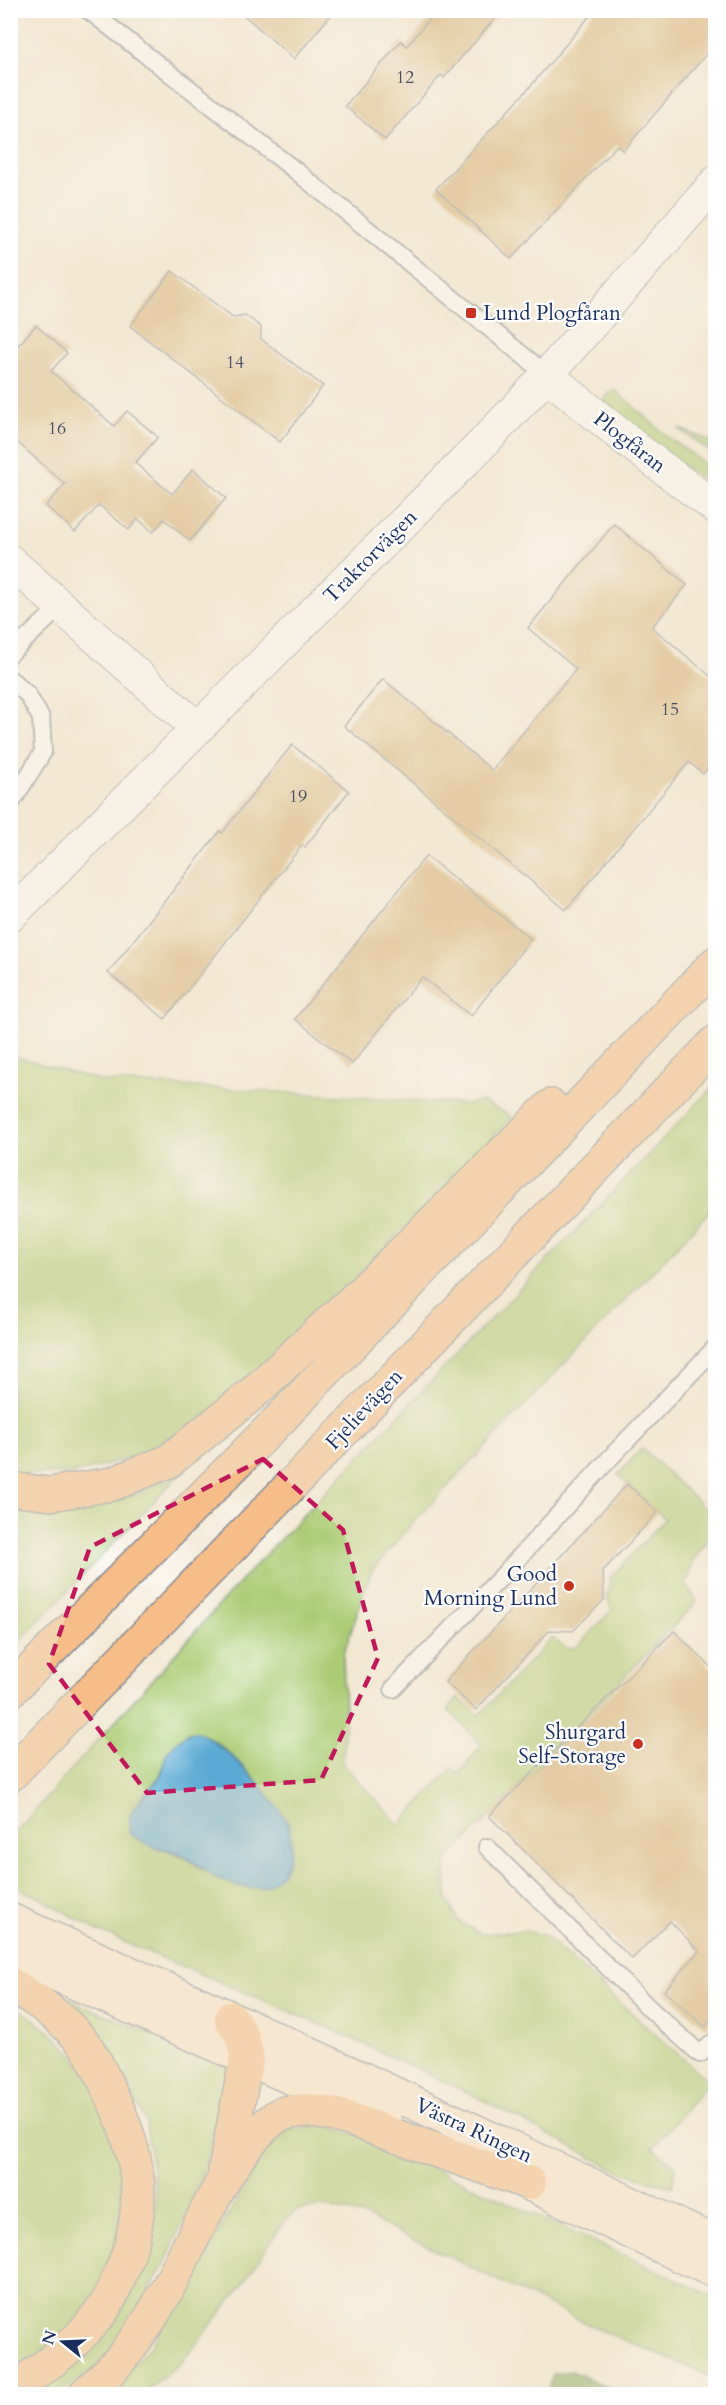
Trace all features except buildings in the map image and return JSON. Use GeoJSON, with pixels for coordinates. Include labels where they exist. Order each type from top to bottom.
{"type":"FeatureCollection","features":[{"type":"Feature","properties":{"kind":"main road"},"geometry":{"type":"LineString","coordinates":[[10,1691],[279,1420],[716,963]]}},
{"type":"Feature","properties":{"kind":"main road"},"geometry":{"type":"LineString","coordinates":[[10,1489],[50,1494],[112,1484],[169,1461],[252,1394],[360,1294],[545,1110],[647,1036]]}},
{"type":"Feature","properties":{"kind":"main road","name":"Fjelievägen"},"geometry":{"type":"LineString","coordinates":[[10,1775],[312,1465],[716,1042]]}},
{"type":"Feature","properties":{"kind":"main road","name":"Västra Ringen"},"geometry":{"type":"LineString","coordinates":[[10,1920],[231,2018],[716,2243]]}},
{"type":"Feature","properties":{"kind":"main road","name":"Västra Ringen"},"geometry":{"type":"LineString","coordinates":[[10,1954],[247,2056],[529,2183],[716,2272]]}},
{"type":"Feature","properties":{"kind":"main road"},"geometry":{"type":"LineString","coordinates":[[10,1984],[45,2005],[82,2042],[104,2080],[124,2119],[135,2156],[139,2208],[132,2247],[108,2302],[87,2330],[57,2360],[17,2386],[10,2388]]}},
{"type":"Feature","properties":{"kind":"main road"},"geometry":{"type":"LineString","coordinates":[[222,2183],[247,2056],[242,2037],[231,2018]]}},
{"type":"Feature","properties":{"kind":"main road"},"geometry":{"type":"LineString","coordinates":[[85,2394],[106,2376],[137,2339],[163,2296],[222,2183],[263,2128],[279,2114],[308,2111],[351,2120],[529,2183]]}},
{"type":"Feature","properties":{"kind":"street","name":"Traktorvägen"},"geometry":{"type":"LineString","coordinates":[[10,916],[484,442],[547,375],[716,182]]}},
{"type":"Feature","properties":{"kind":"street","name":"Plogfåran"},"geometry":{"type":"LineString","coordinates":[[547,375],[634,447],[715,508]]}},
{"type":"Feature","properties":{"kind":"street"},"geometry":{"type":"LineString","coordinates":[[10,561],[197,728]]}},
{"type":"Feature","properties":{"kind":"lane"},"geometry":{"type":"LineString","coordinates":[[88,10],[296,171],[547,375]]}},
{"type":"Feature","properties":{"kind":"lane"},"geometry":{"type":"LineString","coordinates":[[10,654],[61,606]]}},
{"type":"Feature","properties":{"kind":"lane"},"geometry":{"type":"LineString","coordinates":[[10,679],[27,694],[41,718],[43,753],[10,805]]}},
{"type":"Feature","properties":{"kind":"lane"},"geometry":{"type":"LineString","coordinates":[[393,1689],[716,1347]]}},
{"type":"Feature","properties":{"kind":"lane"},"geometry":{"type":"LineString","coordinates":[[487,1847],[651,2010],[700,2054],[716,2040]]}},
{"type":"Feature","properties":{"kind":"highlighted area"},"geometry":{"type":"Polygon","coordinates":[[[263,1459],[343,1530],[378,1658],[321,1780],[147,1793],[49,1664],[90,1547],[263,1459]]]}},
{"type":"Feature","properties":{"kind":"green space"},"geometry":{"type":"Polygon","coordinates":[[[614,389],[669,438],[715,471],[715,488],[657,447],[616,413],[603,400],[614,389]]]}},
{"type":"Feature","properties":{"kind":"green space"},"geometry":{"type":"Polygon","coordinates":[[[678,428],[715,443],[715,455],[678,428]]]}},
{"type":"Feature","properties":{"kind":"green space"},"geometry":{"type":"Polygon","coordinates":[[[11,1055],[100,1081],[467,1104],[482,1101],[513,1117],[292,1343],[212,1412],[143,1454],[74,1474],[19,1474],[11,1472],[11,1055]]]}},
{"type":"Feature","properties":{"kind":"green space"},"geometry":{"type":"Polygon","coordinates":[[[715,1085],[715,1206],[410,1526],[371,1572],[343,1655],[345,1715],[343,1764],[399,1825],[452,1768],[459,1773],[482,1745],[448,1710],[458,1698],[479,1715],[552,1638],[568,1649],[577,1647],[612,1610],[607,1597],[610,1578],[665,1519],[618,1475],[642,1448],[715,1518],[715,1531],[694,1559],[686,1584],[697,1602],[446,1861],[447,1898],[458,1921],[481,1934],[524,1931],[544,1935],[709,2082],[653,2148],[675,2166],[672,2187],[618,2171],[473,2095],[329,2028],[96,1930],[37,1896],[11,1886],[11,1837],[247,1574],[715,1085]],[[196,1732],[187,1733],[166,1754],[160,1777],[140,1798],[153,1847],[177,1854],[213,1876],[234,1885],[263,1887],[289,1825],[247,1772],[221,1746],[196,1732]]]}},
{"type":"Feature","properties":{"kind":"green space"},"geometry":{"type":"Polygon","coordinates":[[[186,1468],[11,1650],[11,1505],[59,1508],[108,1502],[146,1490],[186,1468]]]}},
{"type":"Feature","properties":{"kind":"green space"},"geometry":{"type":"Polygon","coordinates":[[[50,1994],[229,2064],[216,2134],[191,2202],[167,2260],[127,2329],[98,2367],[58,2394],[30,2394],[59,2374],[117,2320],[141,2270],[156,2203],[146,2123],[111,2055],[50,1994]]]}},
{"type":"Feature","properties":{"kind":"green space"},"geometry":{"type":"Polygon","coordinates":[[[11,2003],[42,2026],[70,2052],[92,2084],[108,2119],[118,2157],[121,2195],[117,2234],[106,2271],[88,2305],[63,2335],[11,2372],[11,2003]]]}},
{"type":"Feature","properties":{"kind":"green space"},"geometry":{"type":"Polygon","coordinates":[[[323,2124],[369,2139],[715,2297],[715,2378],[598,2329],[367,2217],[338,2209],[318,2207],[297,2210],[283,2223],[243,2284],[183,2361],[143,2394],[107,2394],[152,2344],[264,2154],[289,2130],[323,2124]]]}},
{"type":"Feature","properties":{"kind":"green space"},"geometry":{"type":"Polygon","coordinates":[[[571,2371],[621,2394],[547,2394],[552,2374],[571,2371]]]}},
{"type":"Feature","properties":{"kind":"water"},"geometry":{"type":"Polygon","coordinates":[[[196,1732],[219,1746],[248,1772],[283,1815],[288,1825],[291,1843],[288,1861],[278,1877],[263,1887],[250,1888],[220,1880],[177,1852],[154,1847],[130,1834],[129,1823],[134,1807],[161,1775],[167,1753],[180,1739],[196,1732]]]}},
{"type":"Feature","properties":{"kind":"place","name":"Lund Plogfåran"},"geometry":{"type":"Point","coordinates":[471,313]}},
{"type":"Feature","properties":{"kind":"place","name":"Good Morning Lund"},"geometry":{"type":"Point","coordinates":[569,1586]}},
{"type":"Feature","properties":{"kind":"place","name":"Shurgard Self-Storage"},"geometry":{"type":"Point","coordinates":[638,1744]}}]}
